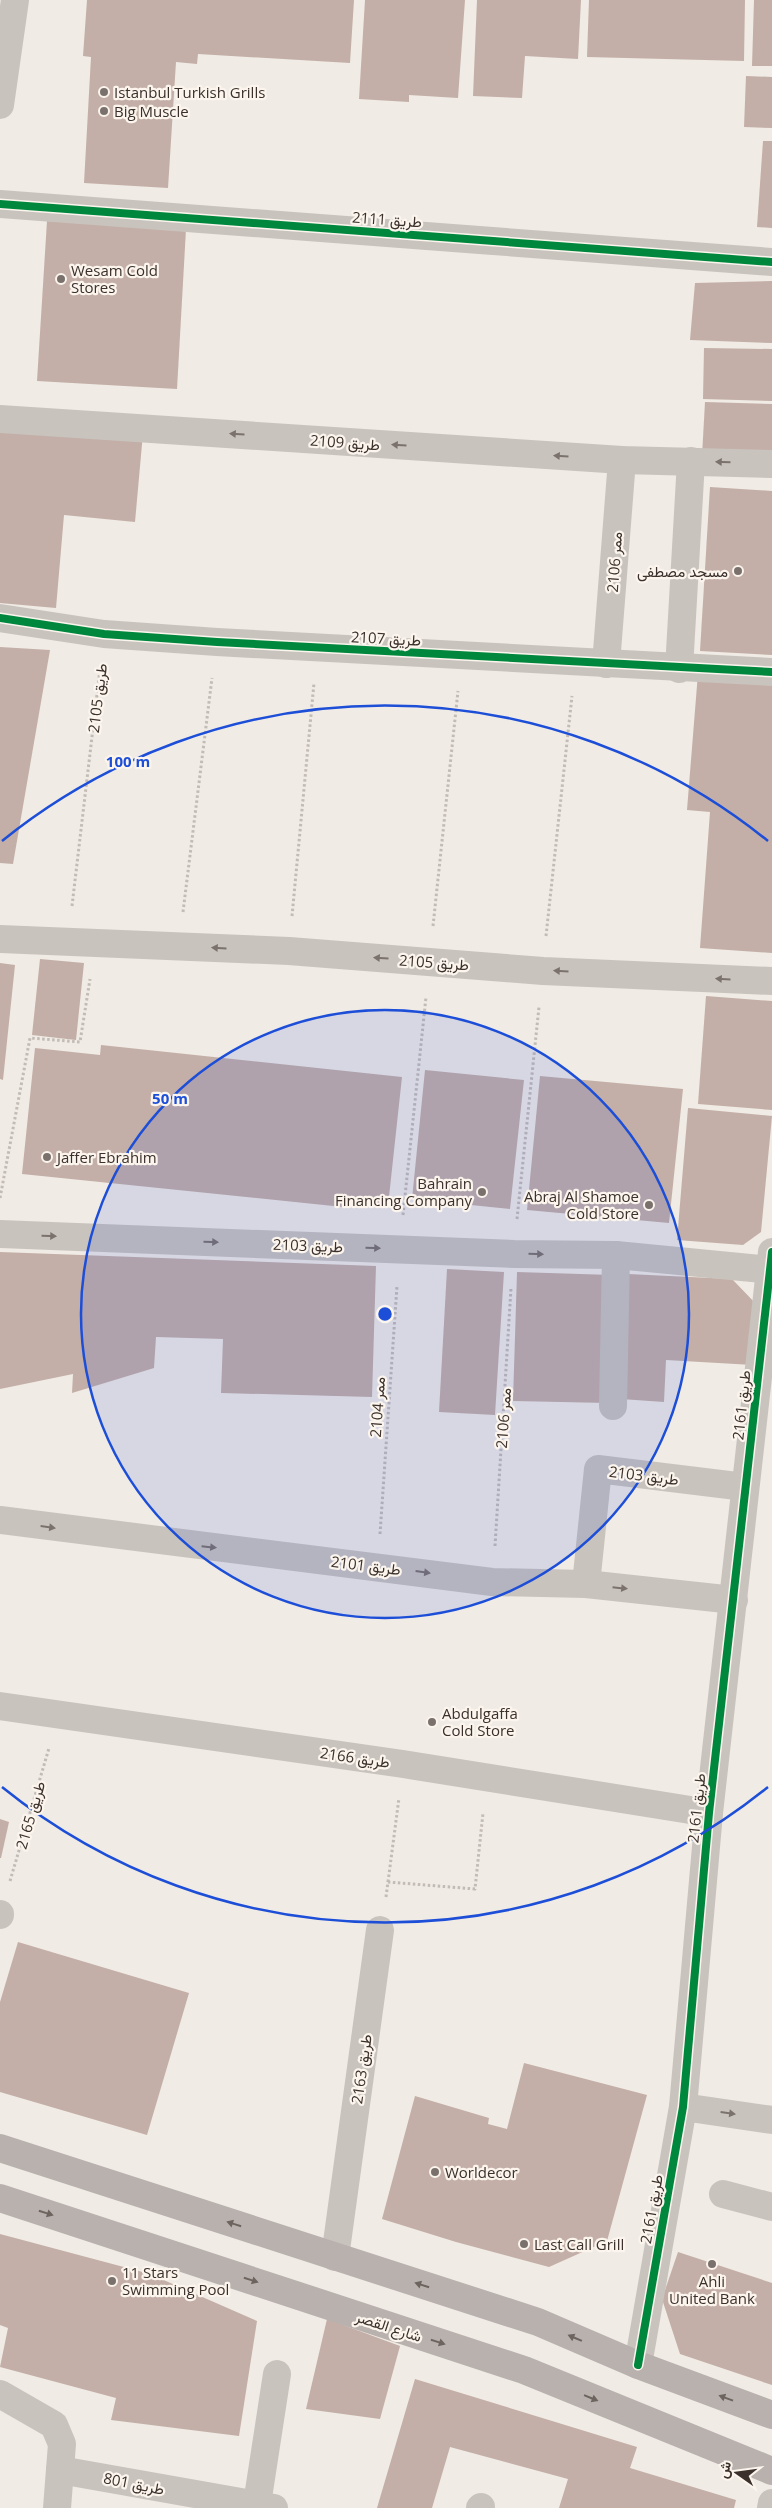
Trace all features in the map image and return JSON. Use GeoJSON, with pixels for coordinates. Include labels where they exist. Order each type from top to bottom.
{"type":"FeatureCollection","features":[{"type":"Feature","properties":{"kind":"main road"},"geometry":{"type":"LineString","coordinates":[[0,2148],[538,2322],[638,2365],[772,2415]]}},
{"type":"Feature","properties":{"kind":"main road","name":"شارع القصر"},"geometry":{"type":"LineString","coordinates":[[0,2198],[524,2370],[772,2471]]}},
{"type":"Feature","properties":{"kind":"street"},"geometry":{"type":"LineString","coordinates":[[0,105],[15,0]]}},
{"type":"Feature","properties":{"kind":"street","name":"طريق 2111"},"geometry":{"type":"LineString","coordinates":[[0,204],[772,262]]}},
{"type":"Feature","properties":{"kind":"street","name":"طريق 2109"},"geometry":{"type":"LineString","coordinates":[[0,419],[622,460],[772,464]]}},
{"type":"Feature","properties":{"kind":"street","name":"ممر 2106"},"geometry":{"type":"LineString","coordinates":[[606,664],[622,460]]}},
{"type":"Feature","properties":{"kind":"street"},"geometry":{"type":"LineString","coordinates":[[679,669],[690,461]]}},
{"type":"Feature","properties":{"kind":"street","name":"طريق 2107"},"geometry":{"type":"LineString","coordinates":[[0,618],[104,634],[217,642],[679,669],[772,672]]}},
{"type":"Feature","properties":{"kind":"street","name":"طريق 2105"},"geometry":{"type":"LineString","coordinates":[[0,938],[289,951],[543,970],[772,981]]}},
{"type":"Feature","properties":{"kind":"street","name":"طريق 2103"},"geometry":{"type":"LineString","coordinates":[[0,1234],[514,1254],[616,1255],[771,1264]]}},
{"type":"Feature","properties":{"kind":"street"},"geometry":{"type":"LineString","coordinates":[[613,1406],[616,1255]]}},
{"type":"Feature","properties":{"kind":"street","name":"طريق 2161"},"geometry":{"type":"LineString","coordinates":[[638,2365],[683,2107],[709,1813],[771,1264]]}},
{"type":"Feature","properties":{"kind":"street","name":"طريق 2103"},"geometry":{"type":"LineString","coordinates":[[586,1584],[598,1470],[745,1487]]}},
{"type":"Feature","properties":{"kind":"street","name":"طريق 2101"},"geometry":{"type":"LineString","coordinates":[[0,1520],[147,1540],[378,1566],[492,1582],[586,1584],[734,1600]]}},
{"type":"Feature","properties":{"kind":"street","name":"طريق 2166"},"geometry":{"type":"LineString","coordinates":[[0,1706],[403,1764],[709,1813]]}},
{"type":"Feature","properties":{"kind":"street","name":"طريق 2163"},"geometry":{"type":"LineString","coordinates":[[335,2257],[380,1930]]}},
{"type":"Feature","properties":{"kind":"street"},"geometry":{"type":"LineString","coordinates":[[683,2107],[772,2120]]}},
{"type":"Feature","properties":{"kind":"street"},"geometry":{"type":"LineString","coordinates":[[723,2194],[772,2207]]}},
{"type":"Feature","properties":{"kind":"street","name":"طريق 801"},"geometry":{"type":"LineString","coordinates":[[60,2470],[207,2502],[266,2506],[277,2374]]}},
{"type":"Feature","properties":{"kind":"street"},"geometry":{"type":"LineString","coordinates":[[0,2394],[54,2425],[62,2444],[57,2508]]}},
{"type":"Feature","properties":{"kind":"street"},"geometry":{"type":"LineString","coordinates":[[771,2508],[772,2503]]}},
{"type":"Feature","properties":{"kind":"path"},"geometry":{"type":"LineString","coordinates":[[179,946],[217,642]]}},
{"type":"Feature","properties":{"kind":"path"},"geometry":{"type":"LineString","coordinates":[[289,951],[318,647]]}},
{"type":"Feature","properties":{"kind":"path"},"geometry":{"type":"LineString","coordinates":[[0,1198],[30,1038],[80,1042],[96,941]]}},
{"type":"Feature","properties":{"kind":"path"},"geometry":{"type":"LineString","coordinates":[[380,1930],[403,1764]]}},
{"type":"Feature","properties":{"kind":"path"},"geometry":{"type":"LineString","coordinates":[[388,1882],[475,1889],[487,1778]]}},
{"type":"Feature","properties":{"kind":"building"},"geometry":{"type":"Polygon","coordinates":[[[87,0],[354,0],[350,63],[198,54],[197,64],[176,62],[168,188],[84,183],[91,57],[83,56],[87,0]]]}},
{"type":"Feature","properties":{"kind":"building"},"geometry":{"type":"Polygon","coordinates":[[[365,0],[465,0],[458,98],[409,95],[409,102],[359,99],[365,0]]]}},
{"type":"Feature","properties":{"kind":"building"},"geometry":{"type":"Polygon","coordinates":[[[477,0],[581,0],[578,59],[525,56],[522,98],[473,96],[477,0]]]}},
{"type":"Feature","properties":{"kind":"building"},"geometry":{"type":"Polygon","coordinates":[[[589,0],[745,0],[744,61],[587,57],[589,0]]]}},
{"type":"Feature","properties":{"kind":"building"},"geometry":{"type":"Polygon","coordinates":[[[754,0],[772,0],[772,66],[752,66],[754,0]]]}},
{"type":"Feature","properties":{"kind":"building"},"geometry":{"type":"Polygon","coordinates":[[[746,76],[772,77],[772,128],[744,127],[746,76]]]}},
{"type":"Feature","properties":{"kind":"building"},"geometry":{"type":"Polygon","coordinates":[[[763,141],[772,141],[772,228],[757,227],[763,141]]]}},
{"type":"Feature","properties":{"kind":"building"},"geometry":{"type":"Polygon","coordinates":[[[47,221],[186,229],[177,389],[37,381],[47,221]]]}},
{"type":"Feature","properties":{"kind":"building"},"geometry":{"type":"Polygon","coordinates":[[[772,281],[772,343],[690,340],[695,283],[772,281]]]}},
{"type":"Feature","properties":{"kind":"building"},"geometry":{"type":"Polygon","coordinates":[[[704,348],[772,349],[772,401],[703,399],[704,348]]]}},
{"type":"Feature","properties":{"kind":"building"},"geometry":{"type":"Polygon","coordinates":[[[705,402],[772,404],[772,459],[702,456],[705,402]]]}},
{"type":"Feature","properties":{"kind":"building"},"geometry":{"type":"Polygon","coordinates":[[[0,420],[143,433],[135,522],[64,515],[56,608],[0,603],[0,420]]]}},
{"type":"Feature","properties":{"kind":"building","name":"مسجد مصطفى"},"geometry":{"type":"Polygon","coordinates":[[[710,487],[772,491],[772,655],[700,651],[710,487]]]}},
{"type":"Feature","properties":{"kind":"building"},"geometry":{"type":"Polygon","coordinates":[[[0,647],[50,650],[13,864],[0,863],[0,647]]]}},
{"type":"Feature","properties":{"kind":"building"},"geometry":{"type":"Polygon","coordinates":[[[698,673],[772,679],[772,953],[700,948],[710,812],[687,810],[698,673]]]}},
{"type":"Feature","properties":{"kind":"building"},"geometry":{"type":"Polygon","coordinates":[[[40,959],[84,963],[76,1040],[32,1035],[40,959]]]}},
{"type":"Feature","properties":{"kind":"building"},"geometry":{"type":"Polygon","coordinates":[[[0,963],[15,965],[3,1080],[0,1079],[0,963]]]}},
{"type":"Feature","properties":{"kind":"building"},"geometry":{"type":"Polygon","coordinates":[[[706,996],[772,1001],[772,1110],[698,1104],[706,996]]]}},
{"type":"Feature","properties":{"kind":"building"},"geometry":{"type":"Polygon","coordinates":[[[101,1045],[402,1077],[388,1206],[343,1202],[343,1207],[22,1174],[35,1048],[100,1055],[101,1045]]]}},
{"type":"Feature","properties":{"kind":"building"},"geometry":{"type":"Polygon","coordinates":[[[425,1070],[524,1080],[510,1209],[412,1199],[425,1070]]]}},
{"type":"Feature","properties":{"kind":"building"},"geometry":{"type":"Polygon","coordinates":[[[540,1076],[683,1089],[669,1223],[527,1210],[540,1076]]]}},
{"type":"Feature","properties":{"kind":"building"},"geometry":{"type":"Polygon","coordinates":[[[688,1108],[772,1116],[761,1232],[743,1245],[677,1240],[688,1108]]]}},
{"type":"Feature","properties":{"kind":"building"},"geometry":{"type":"Polygon","coordinates":[[[0,1252],[376,1266],[372,1397],[221,1393],[223,1339],[156,1337],[154,1368],[72,1393],[73,1374],[0,1389],[0,1252]]]}},
{"type":"Feature","properties":{"kind":"building"},"geometry":{"type":"Polygon","coordinates":[[[447,1269],[504,1272],[495,1415],[439,1412],[447,1269]]]}},
{"type":"Feature","properties":{"kind":"building"},"geometry":{"type":"Polygon","coordinates":[[[517,1272],[612,1275],[608,1403],[513,1401],[517,1272]]]}},
{"type":"Feature","properties":{"kind":"building"},"geometry":{"type":"Polygon","coordinates":[[[628,1274],[732,1279],[757,1305],[753,1365],[666,1360],[664,1402],[621,1399],[628,1274]]]}},
{"type":"Feature","properties":{"kind":"building"},"geometry":{"type":"Polygon","coordinates":[[[0,1819],[9,1822],[1,1858],[0,1858],[0,1819]]]}},
{"type":"Feature","properties":{"kind":"building"},"geometry":{"type":"Polygon","coordinates":[[[18,1942],[189,1993],[147,2135],[0,2092],[0,2002],[18,1942]]]}},
{"type":"Feature","properties":{"kind":"building"},"geometry":{"type":"Polygon","coordinates":[[[524,2063],[647,2095],[607,2241],[549,2267],[456,2242],[382,2219],[415,2096],[489,2118],[488,2124],[507,2129],[524,2063]]]}},
{"type":"Feature","properties":{"kind":"building"},"geometry":{"type":"Polygon","coordinates":[[[0,2234],[150,2274],[257,2321],[239,2436],[111,2420],[116,2398],[0,2367],[8,2328],[0,2325],[0,2234]]]}},
{"type":"Feature","properties":{"kind":"building"},"geometry":{"type":"Polygon","coordinates":[[[678,2252],[772,2283],[772,2385],[680,2354],[662,2299],[678,2252]]]}},
{"type":"Feature","properties":{"kind":"building"},"geometry":{"type":"Polygon","coordinates":[[[327,2319],[400,2346],[380,2419],[306,2409],[327,2319]]]}},
{"type":"Feature","properties":{"kind":"building"},"geometry":{"type":"Polygon","coordinates":[[[415,2379],[637,2447],[630,2468],[736,2500],[734,2508],[559,2508],[568,2479],[450,2447],[432,2508],[377,2508],[415,2379]]]}},
{"type":"Feature","properties":{"kind":"cycle path"},"geometry":{"type":"LineString","coordinates":[[0,204],[772,262]]}},
{"type":"Feature","properties":{"kind":"cycle path"},"geometry":{"type":"LineString","coordinates":[[0,618],[104,634],[217,642],[772,672]]}},
{"type":"Feature","properties":{"kind":"cycle path"},"geometry":{"type":"LineString","coordinates":[[638,2365],[683,2107],[709,1813],[772,1252]]}},
{"type":"Feature","properties":{"kind":"place","name":"Istanbul Turkish Grills"},"geometry":{"type":"Point","coordinates":[104,92]}},
{"type":"Feature","properties":{"kind":"place","name":"Big Muscle"},"geometry":{"type":"Point","coordinates":[104,111]}},
{"type":"Feature","properties":{"kind":"place","name":"Wesam Cold Stores"},"geometry":{"type":"Point","coordinates":[61,279]}},
{"type":"Feature","properties":{"kind":"place","name":"مسجد مصطفى"},"geometry":{"type":"Point","coordinates":[738,571]}},
{"type":"Feature","properties":{"kind":"place","name":"Jaffer Ebrahim"},"geometry":{"type":"Point","coordinates":[47,1157]}},
{"type":"Feature","properties":{"kind":"place","name":"Bahrain Financing Company"},"geometry":{"type":"Point","coordinates":[482,1192]}},
{"type":"Feature","properties":{"kind":"place","name":"Abraj Al Shamoe Cold Store"},"geometry":{"type":"Point","coordinates":[649,1205]}},
{"type":"Feature","properties":{"kind":"place","name":"Abdulgaffa Cold Store"},"geometry":{"type":"Point","coordinates":[432,1722]}},
{"type":"Feature","properties":{"kind":"place","name":"Worldecor"},"geometry":{"type":"Point","coordinates":[435,2172]}},
{"type":"Feature","properties":{"kind":"place","name":"Last Call Grill"},"geometry":{"type":"Point","coordinates":[524,2244]}},
{"type":"Feature","properties":{"kind":"place","name":"Ahli United Bank"},"geometry":{"type":"Point","coordinates":[712,2264]}},
{"type":"Feature","properties":{"kind":"place","name":"11 Stars Swimming Pool"},"geometry":{"type":"Point","coordinates":[112,2281]}}]}
